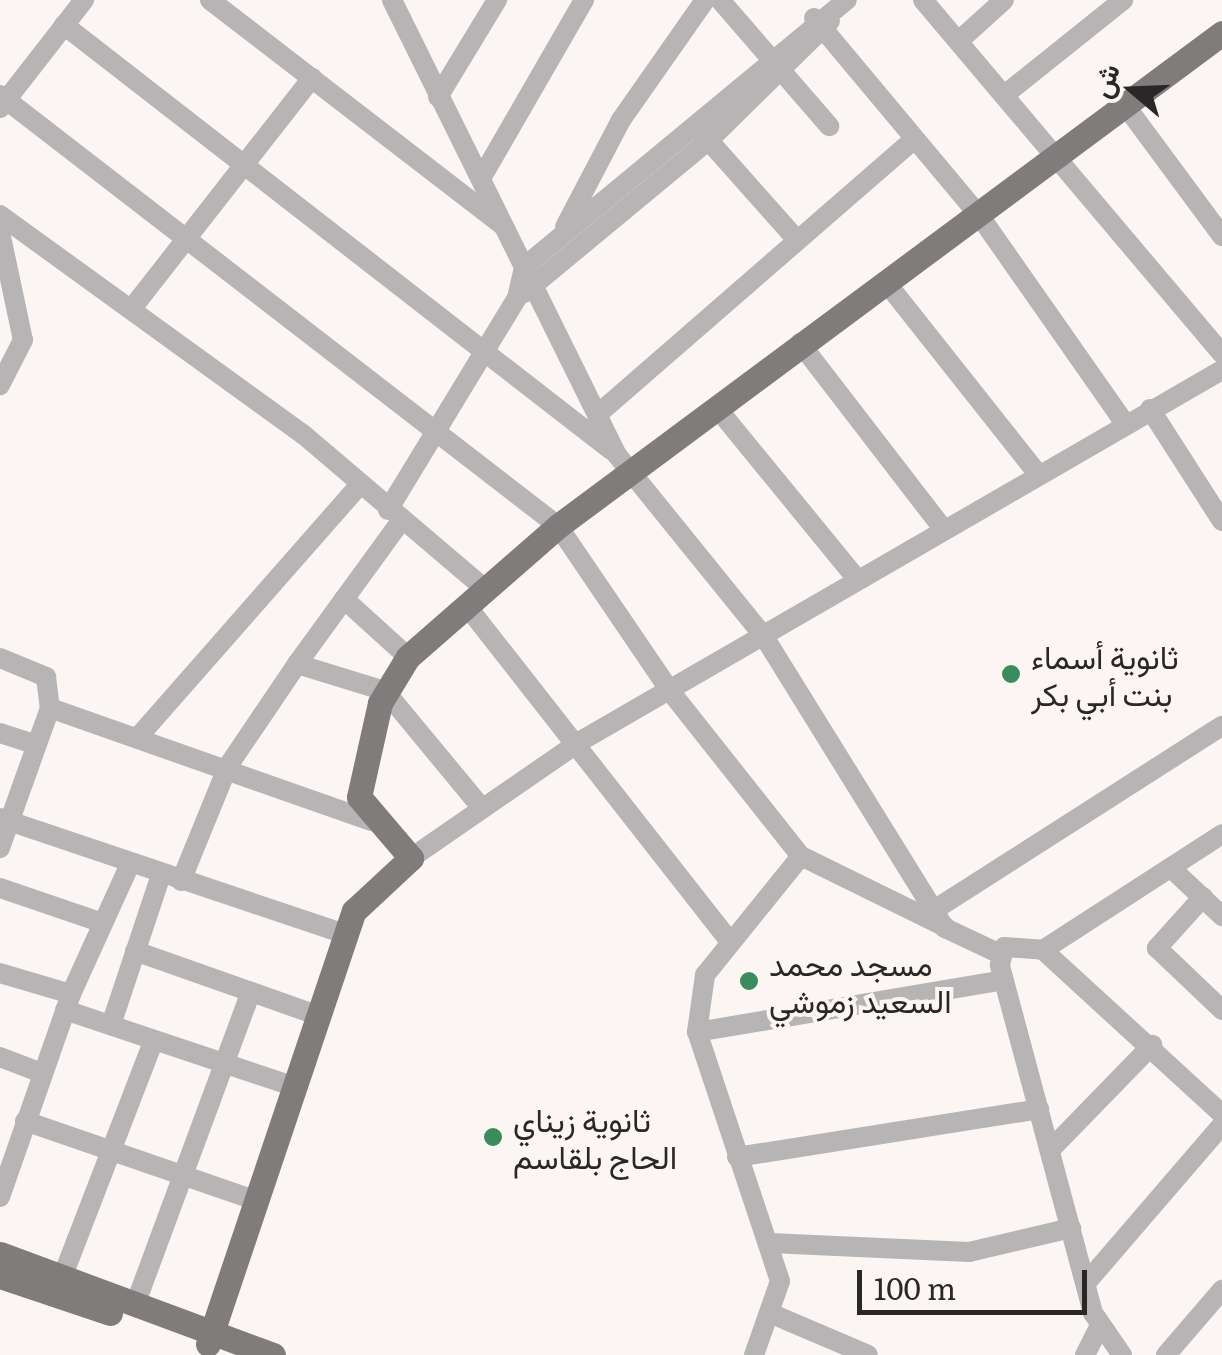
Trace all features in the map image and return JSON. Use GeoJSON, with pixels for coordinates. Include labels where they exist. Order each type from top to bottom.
{"type":"FeatureCollection","features":[{"type":"Feature","properties":{"kind":"main road"},"geometry":{"type":"LineString","coordinates":[[210,1339],[346,934],[365,895],[411,858],[371,821],[360,783],[385,691],[408,657],[624,463],[717,408],[1222,33]]}},
{"type":"Feature","properties":{"kind":"main road"},"geometry":{"type":"LineString","coordinates":[[0,1254],[134,1304],[210,1339]]}},
{"type":"Feature","properties":{"kind":"main road"},"geometry":{"type":"LineString","coordinates":[[0,1276],[261,1352]]}},
{"type":"Feature","properties":{"kind":"street"},"geometry":{"type":"LineString","coordinates":[[84,0],[2,101],[186,236],[558,526],[670,691],[801,856],[940,919],[1000,954]]}},
{"type":"Feature","properties":{"kind":"street"},"geometry":{"type":"LineString","coordinates":[[210,0],[504,227]]}},
{"type":"Feature","properties":{"kind":"street"},"geometry":{"type":"LineString","coordinates":[[393,0],[438,97],[483,175],[524,267],[526,292],[624,463]]}},
{"type":"Feature","properties":{"kind":"street"},"geometry":{"type":"LineString","coordinates":[[438,97],[496,0]]}},
{"type":"Feature","properties":{"kind":"street"},"geometry":{"type":"LineString","coordinates":[[483,175],[584,0]]}},
{"type":"Feature","properties":{"kind":"street"},"geometry":{"type":"LineString","coordinates":[[560,238],[621,120],[705,0]]}},
{"type":"Feature","properties":{"kind":"street"},"geometry":{"type":"LineString","coordinates":[[720,0],[829,126]]}},
{"type":"Feature","properties":{"kind":"street"},"geometry":{"type":"LineString","coordinates":[[922,0],[961,38],[1060,154],[1222,354]]}},
{"type":"Feature","properties":{"kind":"street"},"geometry":{"type":"LineString","coordinates":[[961,38],[1004,0]]}},
{"type":"Feature","properties":{"kind":"street"},"geometry":{"type":"LineString","coordinates":[[1008,93],[1122,0]]}},
{"type":"Feature","properties":{"kind":"street"},"geometry":{"type":"LineString","coordinates":[[110,1025],[135,951],[228,766],[344,599],[395,516],[432,431],[486,346],[526,292],[830,14],[914,139],[979,215],[1124,422]]}},
{"type":"Feature","properties":{"kind":"street"},"geometry":{"type":"LineString","coordinates":[[64,25],[486,346],[624,463],[763,635],[940,919]]}},
{"type":"Feature","properties":{"kind":"street"},"geometry":{"type":"LineString","coordinates":[[133,307],[312,78]]}},
{"type":"Feature","properties":{"kind":"street"},"geometry":{"type":"LineString","coordinates":[[1125,105],[1222,236]]}},
{"type":"Feature","properties":{"kind":"street"},"geometry":{"type":"LineString","coordinates":[[524,267],[702,133]]}},
{"type":"Feature","properties":{"kind":"street"},"geometry":{"type":"LineString","coordinates":[[702,133],[796,240]]}},
{"type":"Feature","properties":{"kind":"street"},"geometry":{"type":"LineString","coordinates":[[598,414],[914,139]]}},
{"type":"Feature","properties":{"kind":"street"},"geometry":{"type":"LineString","coordinates":[[0,215],[133,307],[395,516],[475,596],[729,941]]}},
{"type":"Feature","properties":{"kind":"street"},"geometry":{"type":"LineString","coordinates":[[0,232],[24,340],[0,385]]}},
{"type":"Feature","properties":{"kind":"street"},"geometry":{"type":"LineString","coordinates":[[884,281],[1037,473]]}},
{"type":"Feature","properties":{"kind":"street"},"geometry":{"type":"LineString","coordinates":[[800,343],[943,530]]}},
{"type":"Feature","properties":{"kind":"street"},"geometry":{"type":"LineString","coordinates":[[411,858],[480,806],[579,742],[1124,422],[1222,370]]}},
{"type":"Feature","properties":{"kind":"street"},"geometry":{"type":"LineString","coordinates":[[717,408],[858,580]]}},
{"type":"Feature","properties":{"kind":"street"},"geometry":{"type":"LineString","coordinates":[[1150,410],[1222,521]]}},
{"type":"Feature","properties":{"kind":"street"},"geometry":{"type":"LineString","coordinates":[[138,736],[359,486]]}},
{"type":"Feature","properties":{"kind":"street"},"geometry":{"type":"LineString","coordinates":[[344,599],[408,657]]}},
{"type":"Feature","properties":{"kind":"street"},"geometry":{"type":"LineString","coordinates":[[0,658],[46,677],[50,708],[5,819],[0,848]]}},
{"type":"Feature","properties":{"kind":"street"},"geometry":{"type":"LineString","coordinates":[[296,664],[385,691],[480,806]]}},
{"type":"Feature","properties":{"kind":"street"},"geometry":{"type":"LineString","coordinates":[[50,708],[228,766],[371,821]]}},
{"type":"Feature","properties":{"kind":"street"},"geometry":{"type":"LineString","coordinates":[[940,919],[1222,726]]}},
{"type":"Feature","properties":{"kind":"street"},"geometry":{"type":"LineString","coordinates":[[0,733],[36,745]]}},
{"type":"Feature","properties":{"kind":"street"},"geometry":{"type":"LineString","coordinates":[[5,819],[346,934]]}},
{"type":"Feature","properties":{"kind":"street"},"geometry":{"type":"LineString","coordinates":[[1043,950],[1222,834]]}},
{"type":"Feature","properties":{"kind":"street"},"geometry":{"type":"LineString","coordinates":[[754,1355],[772,1314],[780,1281],[697,1032],[695,1000],[729,941],[801,856]]}},
{"type":"Feature","properties":{"kind":"street"},"geometry":{"type":"LineString","coordinates":[[0,1197],[8,1148],[25,1120],[68,1002],[130,864]]}},
{"type":"Feature","properties":{"kind":"street"},"geometry":{"type":"LineString","coordinates":[[1172,869],[1222,916]]}},
{"type":"Feature","properties":{"kind":"street"},"geometry":{"type":"LineString","coordinates":[[0,888],[103,922]]}},
{"type":"Feature","properties":{"kind":"street"},"geometry":{"type":"LineString","coordinates":[[1203,898],[1157,948],[1222,1010]]}},
{"type":"Feature","properties":{"kind":"street"},"geometry":{"type":"LineString","coordinates":[[1000,954],[1014,942],[1043,950],[1152,1045],[1222,1114]]}},
{"type":"Feature","properties":{"kind":"street"},"geometry":{"type":"LineString","coordinates":[[135,951],[317,1015]]}},
{"type":"Feature","properties":{"kind":"street"},"geometry":{"type":"LineString","coordinates":[[1000,954],[1099,1327],[1122,1355]]}},
{"type":"Feature","properties":{"kind":"street"},"geometry":{"type":"LineString","coordinates":[[0,973],[153,1042],[295,1087]]}},
{"type":"Feature","properties":{"kind":"street"},"geometry":{"type":"LineString","coordinates":[[697,1032],[1004,980]]}},
{"type":"Feature","properties":{"kind":"street"},"geometry":{"type":"LineString","coordinates":[[134,1304],[186,1176],[251,992]]}},
{"type":"Feature","properties":{"kind":"street"},"geometry":{"type":"LineString","coordinates":[[62,1278],[153,1042]]}},
{"type":"Feature","properties":{"kind":"street"},"geometry":{"type":"LineString","coordinates":[[1052,1148],[1152,1045]]}},
{"type":"Feature","properties":{"kind":"street"},"geometry":{"type":"LineString","coordinates":[[0,1058],[42,1073]]}},
{"type":"Feature","properties":{"kind":"street"},"geometry":{"type":"LineString","coordinates":[[737,1157],[1039,1110]]}},
{"type":"Feature","properties":{"kind":"street"},"geometry":{"type":"LineString","coordinates":[[25,1120],[256,1200]]}},
{"type":"Feature","properties":{"kind":"street"},"geometry":{"type":"LineString","coordinates":[[1086,1282],[1222,1125]]}},
{"type":"Feature","properties":{"kind":"street"},"geometry":{"type":"LineString","coordinates":[[770,1243],[969,1252],[1071,1228]]}},
{"type":"Feature","properties":{"kind":"street"},"geometry":{"type":"LineString","coordinates":[[1166,1355],[1222,1290]]}},
{"type":"Feature","properties":{"kind":"street"},"geometry":{"type":"LineString","coordinates":[[772,1314],[868,1355]]}},
{"type":"Feature","properties":{"kind":"street"},"geometry":{"type":"LineString","coordinates":[[1085,1355],[1099,1327]]}},
{"type":"Feature","properties":{"kind":"place","name":"ثانوية أسماء بنت أبي بكر"},"geometry":{"type":"Point","coordinates":[1011,674]}},
{"type":"Feature","properties":{"kind":"place","name":"مسجد محمد السعيد زموشي"},"geometry":{"type":"Point","coordinates":[749,981]}},
{"type":"Feature","properties":{"kind":"place","name":"ثانوية زيناي الحاج بلقاسم"},"geometry":{"type":"Point","coordinates":[493,1137]}}]}
